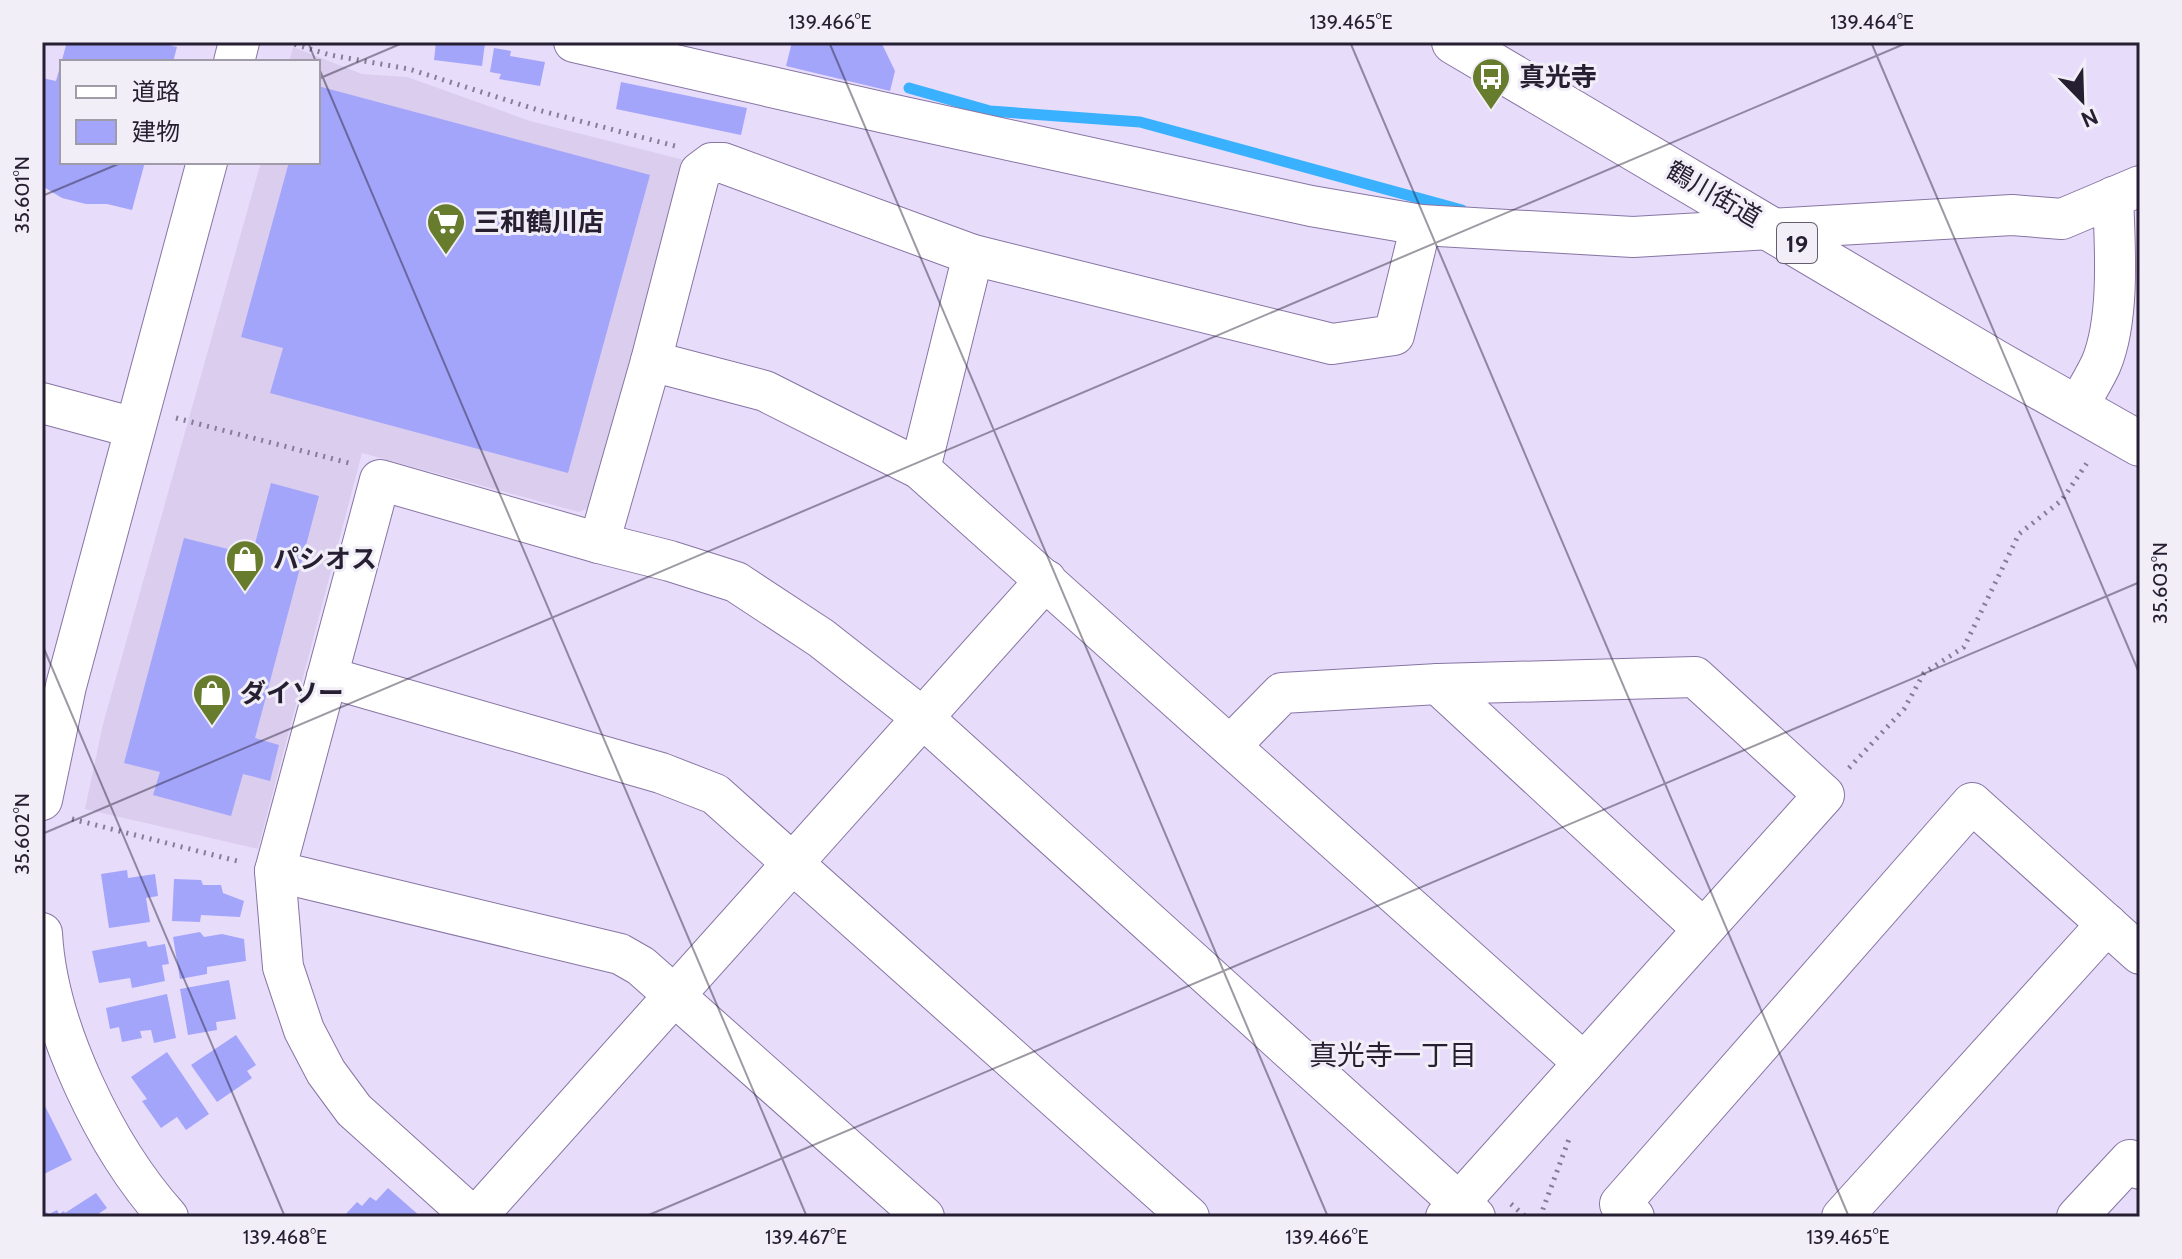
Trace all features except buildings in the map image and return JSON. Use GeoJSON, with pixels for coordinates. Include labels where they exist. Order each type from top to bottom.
{"type":"FeatureCollection","features":[{"type":"Feature","properties":{"kind":"main road","name":"鶴川街道"},"geometry":{"type":"LineString","coordinates":[[1454,42],[2108,426]]}},
{"type":"Feature","properties":{"kind":"street"},"geometry":{"type":"LineString","coordinates":[[574,42],[897,116],[1250,192],[1421,225],[1633,237],[2012,215],[2062,219],[2127,191]]}},
{"type":"Feature","properties":{"kind":"street"},"geometry":{"type":"LineString","coordinates":[[599,543],[700,172],[712,163],[723,163],[973,255],[1332,344],[1394,335],[1421,225]]}},
{"type":"Feature","properties":{"kind":"street"},"geometry":{"type":"LineString","coordinates":[[57,810],[66,686],[206,164]]}},
{"type":"Feature","properties":{"kind":"street"},"geometry":{"type":"LineString","coordinates":[[2108,426],[2102,362],[2109,333],[2127,191]]}},
{"type":"Feature","properties":{"kind":"street"},"geometry":{"type":"LineString","coordinates":[[920,469],[973,255]]}},
{"type":"Feature","properties":{"kind":"street"},"geometry":{"type":"LineString","coordinates":[[651,361],[765,391],[920,469],[1584,1063]]}},
{"type":"Feature","properties":{"kind":"street"},"geometry":{"type":"LineString","coordinates":[[42,403],[135,428]]}},
{"type":"Feature","properties":{"kind":"street"},"geometry":{"type":"LineString","coordinates":[[1046,580],[923,718],[674,996],[475,1217],[354,1110],[326,1072],[304,1030],[283,967],[261,867],[327,677],[380,480],[736,582],[821,638],[923,718],[1460,1212],[1584,1063],[1824,795],[1695,677],[1438,684],[1282,693],[1231,745]]}},
{"type":"Feature","properties":{"kind":"street"},"geometry":{"type":"LineString","coordinates":[[327,677],[661,773],[715,794],[1189,1217]]}},
{"type":"Feature","properties":{"kind":"street"},"geometry":{"type":"LineString","coordinates":[[1438,684],[1703,929]]}},
{"type":"Feature","properties":{"kind":"street"},"geometry":{"type":"LineString","coordinates":[[1634,1217],[1620,1204],[1972,803],[2140,954]]}},
{"type":"Feature","properties":{"kind":"street"},"geometry":{"type":"LineString","coordinates":[[261,867],[620,954],[641,966],[924,1217]]}},
{"type":"Feature","properties":{"kind":"street"},"geometry":{"type":"LineString","coordinates":[[1842,1217],[2107,924]]}},
{"type":"Feature","properties":{"kind":"street"},"geometry":{"type":"LineString","coordinates":[[42,933],[53,1002],[79,1076],[117,1145],[154,1202],[168,1217]]}},
{"type":"Feature","properties":{"kind":"street"},"geometry":{"type":"LineString","coordinates":[[2077,1217],[2130,1160],[2140,1169]]}},
{"type":"Feature","properties":{"kind":"path"},"geometry":{"type":"LineString","coordinates":[[287,42],[330,55],[409,69],[538,110],[698,152],[712,163]]}},
{"type":"Feature","properties":{"kind":"path"},"geometry":{"type":"LineString","coordinates":[[174,418],[369,468],[380,480]]}},
{"type":"Feature","properties":{"kind":"path"},"geometry":{"type":"LineString","coordinates":[[1824,795],[1904,709],[1924,673],[1964,647],[2019,534],[2062,500],[2080,476],[2108,426]]}},
{"type":"Feature","properties":{"kind":"path"},"geometry":{"type":"LineString","coordinates":[[57,810],[261,867]]}},
{"type":"Feature","properties":{"kind":"path"},"geometry":{"type":"LineString","coordinates":[[1540,1217],[1564,1155]]}},
{"type":"Feature","properties":{"kind":"shaded area"},"geometry":{"type":"Polygon","coordinates":[[[293,47],[362,74],[407,77],[530,121],[688,161],[595,505],[579,512],[362,453],[258,849],[85,809],[103,724],[260,164],[320,164],[320,60],[290,60],[293,47]]]}},
{"type":"Feature","properties":{"kind":"waterway"},"geometry":{"type":"LineString","coordinates":[[909,88],[990,111],[1140,122],[1462,210]]}},
{"type":"Feature","properties":{"kind":"place","name":"真光寺"},"geometry":{"type":"Point","coordinates":[1491,111]}},
{"type":"Feature","properties":{"kind":"place","name":"三和鶴川店"},"geometry":{"type":"Point","coordinates":[446,256]}},
{"type":"Feature","properties":{"kind":"place","name":"パシオス"},"geometry":{"type":"Point","coordinates":[245,593]}},
{"type":"Feature","properties":{"kind":"place","name":"ダイソー"},"geometry":{"type":"Point","coordinates":[212,727]}},
{"type":"Feature","properties":{"kind":"district","name":"真光寺一丁目"},"geometry":{"type":"Point","coordinates":[1393,1055]}}]}
